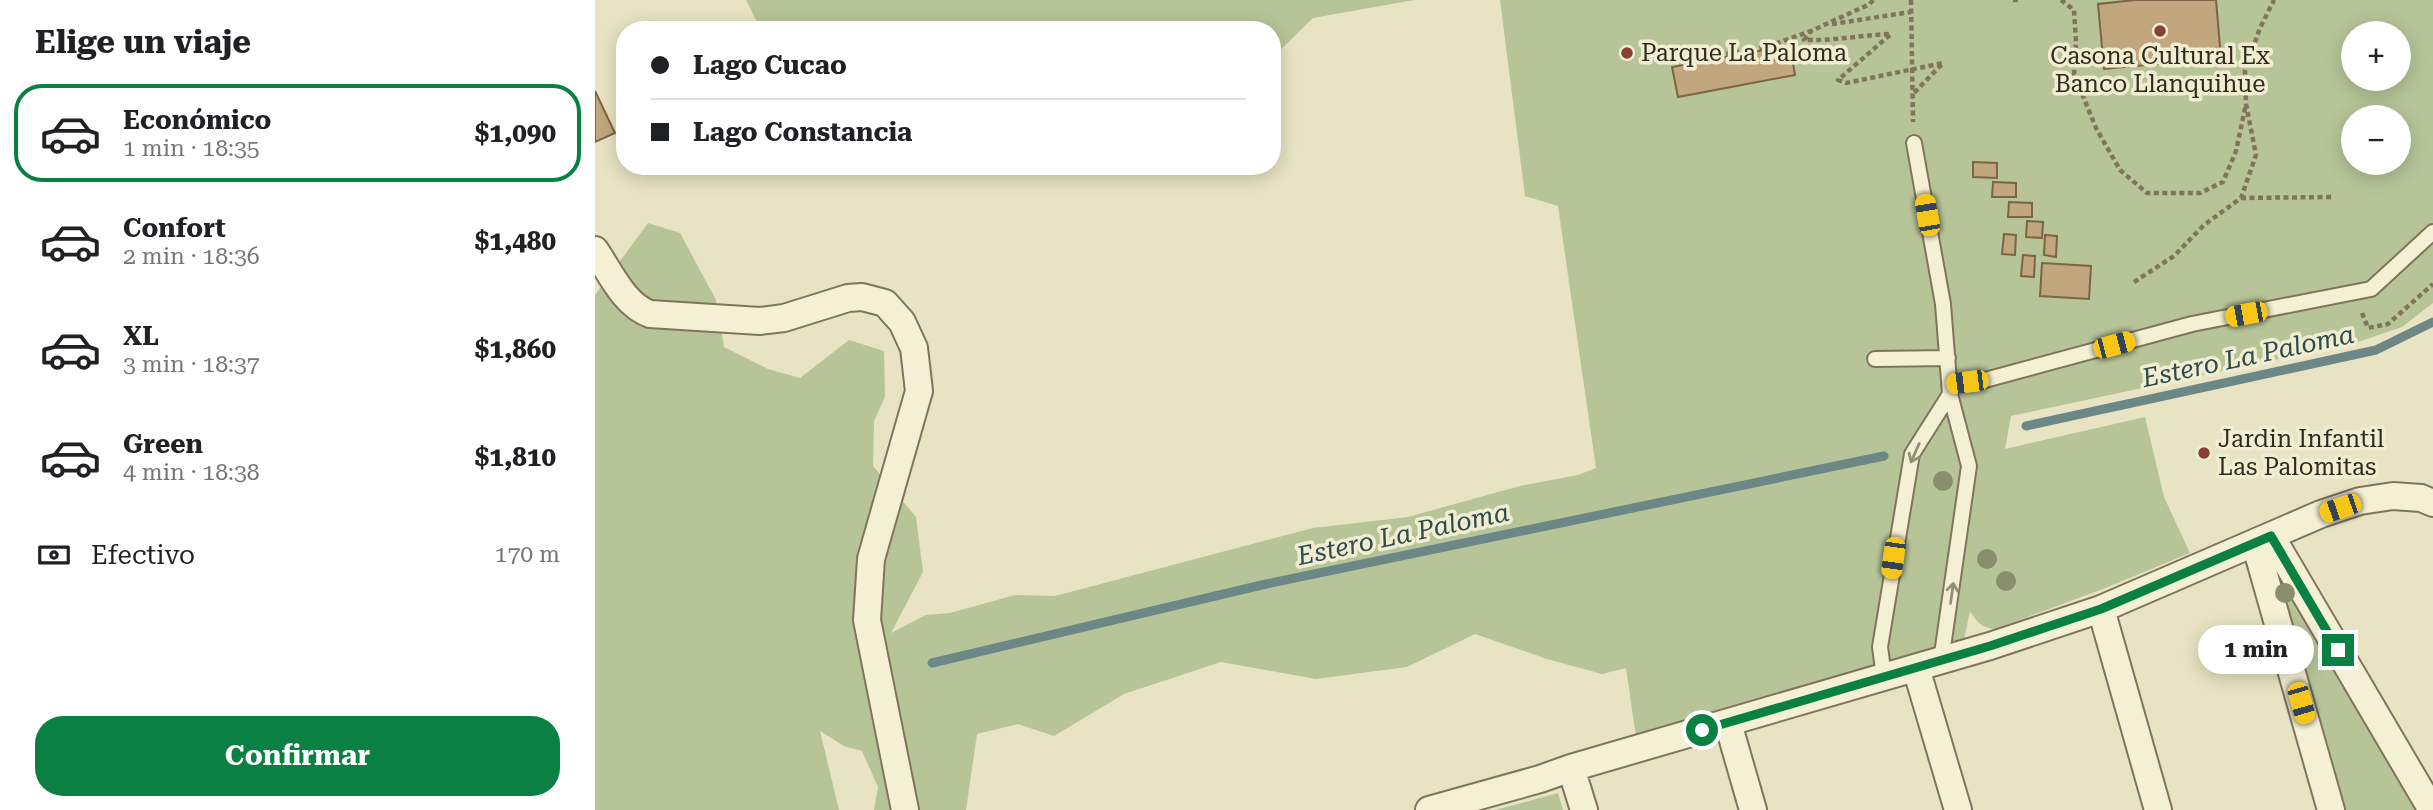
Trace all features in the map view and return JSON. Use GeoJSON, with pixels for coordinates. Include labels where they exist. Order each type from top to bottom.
{"type":"FeatureCollection","features":[{"type":"Feature","properties":{"kind":"street"},"geometry":{"type":"LineString","coordinates":[[595,250],[629,300],[638,310],[650,314],[760,321],[784,318],[848,298],[862,297],[885,303],[902,322],[914,348],[919,391],[871,559],[867,620],[905,810]]}},
{"type":"Feature","properties":{"kind":"street"},"geometry":{"type":"LineString","coordinates":[[1429,810],[1929,664],[2101,609],[2321,514],[2360,501],[2393,496],[2421,498],[2433,503]]}},
{"type":"Feature","properties":{"kind":"street"},"geometry":{"type":"LineString","coordinates":[[2263,539],[2331,810]]}},
{"type":"Feature","properties":{"kind":"street"},"geometry":{"type":"LineString","coordinates":[[2263,539],[2432,810]]}},
{"type":"Feature","properties":{"kind":"street"},"geometry":{"type":"LineString","coordinates":[[2101,609],[2158,810]]}},
{"type":"Feature","properties":{"kind":"street"},"geometry":{"type":"LineString","coordinates":[[1929,664],[1958,810]]}},
{"type":"Feature","properties":{"kind":"street"},"geometry":{"type":"LineString","coordinates":[[1728,723],[1753,810]]}},
{"type":"Feature","properties":{"kind":"street"},"geometry":{"type":"LineString","coordinates":[[1571,768],[1584,810]]}},
{"type":"Feature","properties":{"kind":"lane"},"geometry":{"type":"LineString","coordinates":[[1914,143],[1943,304],[1950,389],[1969,466],[1929,664]]}},
{"type":"Feature","properties":{"kind":"lane"},"geometry":{"type":"LineString","coordinates":[[1885,677],[1880,647],[1912,454],[1950,389],[2192,324],[2371,289],[2433,232]]}},
{"type":"Feature","properties":{"kind":"lane"},"geometry":{"type":"LineString","coordinates":[[1875,359],[1948,358]]}},
{"type":"Feature","properties":{"kind":"path"},"geometry":{"type":"LineString","coordinates":[[1873,0],[1811,31],[1804,40],[1833,41],[1891,34],[1838,80],[1846,83],[1912,70],[1922,68],[1943,63],[1912,95],[1912,70],[1911,0]]}},
{"type":"Feature","properties":{"kind":"path"},"geometry":{"type":"LineString","coordinates":[[2013,0],[2020,0]]}},
{"type":"Feature","properties":{"kind":"path"},"geometry":{"type":"LineString","coordinates":[[2061,0],[2074,10],[2074,74],[2096,128],[2120,170],[2147,193],[2200,193],[2223,182],[2236,151],[2246,104]]}},
{"type":"Feature","properties":{"kind":"path"},"geometry":{"type":"LineString","coordinates":[[2134,282],[2174,256],[2204,225],[2241,198],[2256,155],[2246,104],[2245,70],[2260,28],[2274,0]]}},
{"type":"Feature","properties":{"kind":"path"},"geometry":{"type":"LineString","coordinates":[[1684,61],[1766,47],[1832,24],[1911,12]]}},
{"type":"Feature","properties":{"kind":"path"},"geometry":{"type":"LineString","coordinates":[[2241,198],[2331,197]]}},
{"type":"Feature","properties":{"kind":"path"},"geometry":{"type":"LineString","coordinates":[[2354,292],[2368,328],[2388,324],[2433,284]]}},
{"type":"Feature","properties":{"kind":"green space"},"geometry":{"type":"Polygon","coordinates":[[[746,0],[1414,0],[1313,18],[1281,49],[1281,21],[756,21],[746,0]]]}},
{"type":"Feature","properties":{"kind":"green space","name":"Parque La Paloma"},"geometry":{"type":"Polygon","coordinates":[[[1500,0],[2433,0],[2433,303],[2402,327],[2358,342],[2011,416],[2005,449],[2145,417],[2164,497],[2190,553],[1995,629],[1980,624],[1970,611],[1962,650],[1636,737],[1626,668],[1602,674],[1547,659],[1475,634],[1407,667],[1316,679],[1221,662],[1124,694],[1054,736],[1018,724],[977,734],[966,810],[874,810],[878,787],[862,751],[844,746],[820,731],[839,810],[595,810],[595,295],[648,223],[680,233],[716,300],[724,347],[768,369],[800,378],[849,340],[884,351],[885,397],[874,421],[873,466],[916,517],[923,572],[891,633],[926,615],[950,613],[1015,595],[1055,596],[1313,528],[1408,517],[1520,486],[1578,475],[1596,468],[1558,206],[1525,196],[1500,0]]]}},
{"type":"Feature","properties":{"kind":"green space"},"geometry":{"type":"Polygon","coordinates":[[[2276,575],[2281,576],[2418,810],[2339,810],[2276,575]]]}},
{"type":"Feature","properties":{"kind":"green space"},"geometry":{"type":"Polygon","coordinates":[[[1558,793],[1563,810],[1495,810],[1558,793]]]}},
{"type":"Feature","properties":{"kind":"building","name":"Casona Cultural Ex Banco Llanquihue"},"geometry":{"type":"Polygon","coordinates":[[[2135,0],[2216,0],[2221,58],[2104,69],[2098,4],[2135,0]]]}},
{"type":"Feature","properties":{"kind":"building"},"geometry":{"type":"Polygon","coordinates":[[[1764,50],[1766,62],[1792,57],[1795,75],[1678,97],[1672,67],[1764,50]]]}},
{"type":"Feature","properties":{"kind":"building"},"geometry":{"type":"Polygon","coordinates":[[[595,91],[615,133],[595,142],[595,91]]]}},
{"type":"Feature","properties":{"kind":"building"},"geometry":{"type":"Polygon","coordinates":[[[1973,162],[1997,163],[1997,178],[1973,177],[1973,162]]]}},
{"type":"Feature","properties":{"kind":"building"},"geometry":{"type":"Polygon","coordinates":[[[1993,182],[2016,183],[2016,197],[1992,197],[1993,182]]]}},
{"type":"Feature","properties":{"kind":"building"},"geometry":{"type":"Polygon","coordinates":[[[2009,202],[2032,203],[2032,217],[2008,217],[2009,202]]]}},
{"type":"Feature","properties":{"kind":"building"},"geometry":{"type":"Polygon","coordinates":[[[2027,221],[2043,222],[2042,238],[2026,237],[2027,221]]]}},
{"type":"Feature","properties":{"kind":"building"},"geometry":{"type":"Polygon","coordinates":[[[2004,234],[2016,235],[2015,255],[2002,254],[2004,234]]]}},
{"type":"Feature","properties":{"kind":"building"},"geometry":{"type":"Polygon","coordinates":[[[2045,235],[2057,236],[2056,257],[2044,255],[2045,235]]]}},
{"type":"Feature","properties":{"kind":"building"},"geometry":{"type":"Polygon","coordinates":[[[2023,255],[2035,256],[2034,277],[2021,276],[2023,255]]]}},
{"type":"Feature","properties":{"kind":"building"},"geometry":{"type":"Polygon","coordinates":[[[2042,263],[2091,266],[2089,299],[2040,296],[2042,263]]]}},
{"type":"Feature","properties":{"kind":"waterway","name":"Estero La Paloma"},"geometry":{"type":"LineString","coordinates":[[2026,426],[2376,350],[2433,322]]}},
{"type":"Feature","properties":{"kind":"waterway","name":"Estero La Paloma"},"geometry":{"type":"LineString","coordinates":[[932,663],[1266,584],[1884,456]]}},
{"type":"Feature","properties":{"kind":"place","name":"Casona Cultural Ex Banco Llanquihue"},"geometry":{"type":"Point","coordinates":[2160,31]}},
{"type":"Feature","properties":{"kind":"place","name":"Parque La Paloma"},"geometry":{"type":"Point","coordinates":[1627,53]}},
{"type":"Feature","properties":{"kind":"place","name":"Jardin Infantil Las Palomitas"},"geometry":{"type":"Point","coordinates":[2204,453]}},
{"type":"Feature","properties":{"kind":"route"},"geometry":{"type":"LineString","coordinates":[[1702,730],[1990,646],[2101,609],[2271,536],[2338,650]]}}]}
